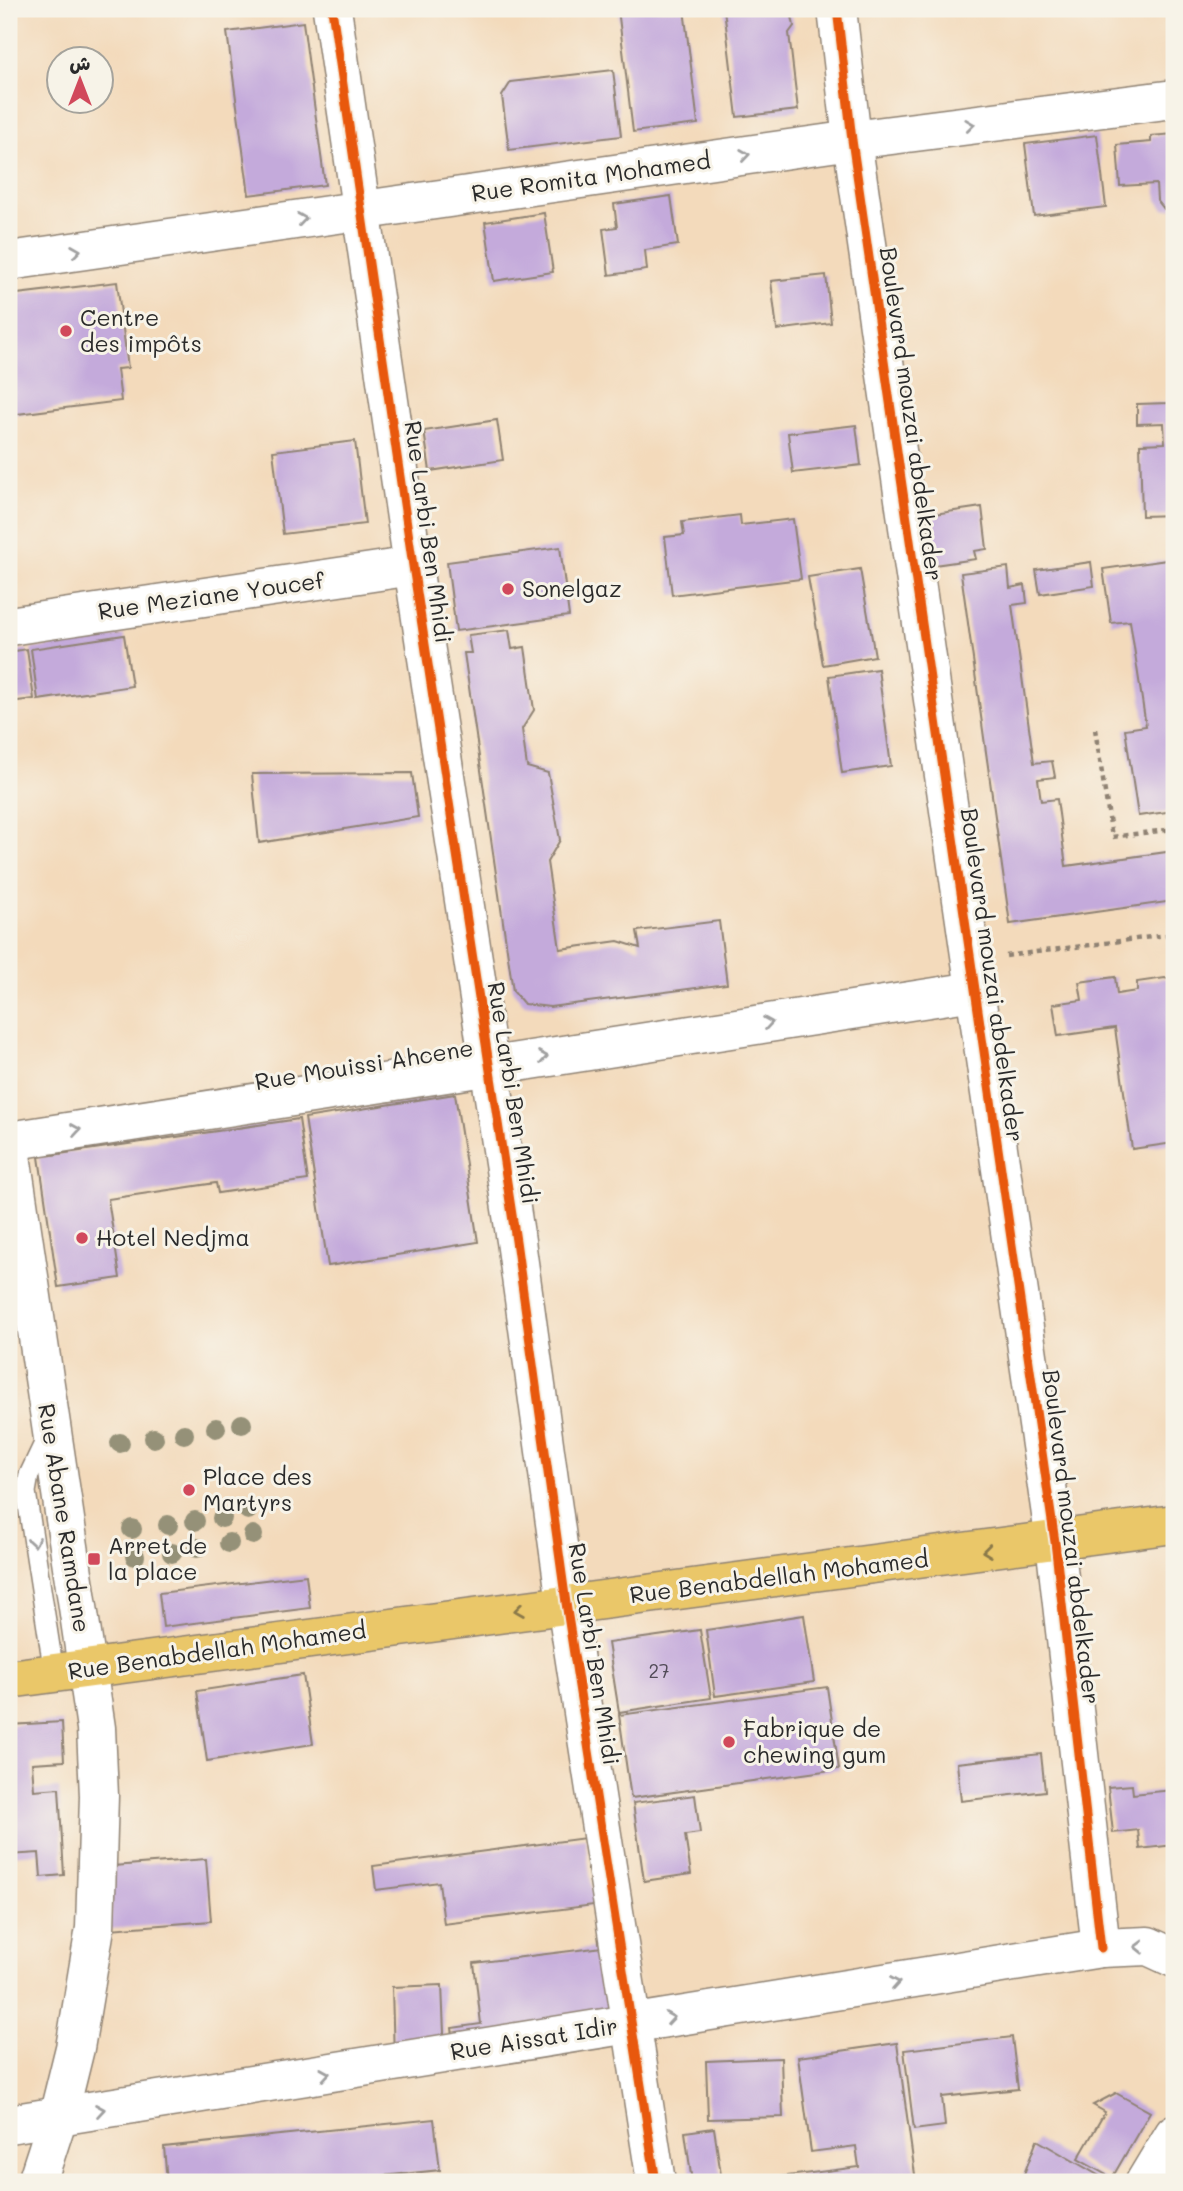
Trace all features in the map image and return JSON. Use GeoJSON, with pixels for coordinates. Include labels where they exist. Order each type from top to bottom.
{"type":"FeatureCollection","features":[{"type":"Feature","properties":{"kind":"main road","name":"Rue Benabdellah Mohamed"},"geometry":{"type":"LineString","coordinates":[[9,1679],[566,1603],[1055,1542],[1174,1524]]}},
{"type":"Feature","properties":{"kind":"street","name":"Rue Larbi Ben Mhidi"},"geometry":{"type":"LineString","coordinates":[[332,9],[566,1603],[656,2182]]}},
{"type":"Feature","properties":{"kind":"street","name":"Boulevard mouzai abdelkader"},"geometry":{"type":"LineString","coordinates":[[837,9],[852,140],[1055,1542],[1101,1948]]}},
{"type":"Feature","properties":{"kind":"street","name":"Rue Romita Mohamed"},"geometry":{"type":"LineString","coordinates":[[9,261],[852,140],[1174,99]]}},
{"type":"Feature","properties":{"kind":"street","name":"Rue Meziane Youcef"},"geometry":{"type":"LineString","coordinates":[[9,626],[412,566]]}},
{"type":"Feature","properties":{"kind":"street","name":"Rue Mouissi Ahcene"},"geometry":{"type":"LineString","coordinates":[[9,1141],[489,1065],[972,976]]}},
{"type":"Feature","properties":{"kind":"street","name":"Rue Abane Ramdane"},"geometry":{"type":"LineString","coordinates":[[9,1141],[51,1430],[71,1671],[96,1728],[99,1796],[95,1928],[75,2048],[58,2117],[37,2182]]}},
{"type":"Feature","properties":{"kind":"street","name":"Rue Aissat Idir"},"geometry":{"type":"LineString","coordinates":[[9,2124],[1101,1948],[1148,1946],[1174,1958]]}},
{"type":"Feature","properties":{"kind":"street"},"geometry":{"type":"LineString","coordinates":[[1145,2182],[1174,2134]]}},
{"type":"Feature","properties":{"kind":"path"},"geometry":{"type":"LineString","coordinates":[[1095,729],[1111,837],[1174,829]]}},
{"type":"Feature","properties":{"kind":"path"},"geometry":{"type":"LineString","coordinates":[[972,976],[1174,934]]}},
{"type":"Feature","properties":{"kind":"building"},"geometry":{"type":"Polygon","coordinates":[[[618,9],[684,9],[698,124],[633,132],[618,9]]]}},
{"type":"Feature","properties":{"kind":"building"},"geometry":{"type":"Polygon","coordinates":[[[724,9],[785,9],[792,16],[794,26],[789,33],[798,110],[737,117],[724,9]]]}},
{"type":"Feature","properties":{"kind":"building"},"geometry":{"type":"Polygon","coordinates":[[[303,22],[325,185],[249,195],[227,32],[303,22]]]}},
{"type":"Feature","properties":{"kind":"building"},"geometry":{"type":"Polygon","coordinates":[[[613,70],[621,136],[509,150],[502,96],[511,82],[613,70]]]}},
{"type":"Feature","properties":{"kind":"building"},"geometry":{"type":"Polygon","coordinates":[[[1174,134],[1174,208],[1164,209],[1157,200],[1156,184],[1120,186],[1117,145],[1151,142],[1151,136],[1174,134]]]}},
{"type":"Feature","properties":{"kind":"building"},"geometry":{"type":"Polygon","coordinates":[[[1097,135],[1106,207],[1034,216],[1025,144],[1097,135]]]}},
{"type":"Feature","properties":{"kind":"building"},"geometry":{"type":"Polygon","coordinates":[[[671,196],[678,245],[645,250],[647,270],[609,275],[603,229],[617,227],[614,204],[671,196]]]}},
{"type":"Feature","properties":{"kind":"building"},"geometry":{"type":"Polygon","coordinates":[[[544,213],[553,272],[494,281],[485,222],[544,213]]]}},
{"type":"Feature","properties":{"kind":"building"},"geometry":{"type":"Polygon","coordinates":[[[1171,243],[1174,243],[1174,283],[1172,283],[1171,243]]]}},
{"type":"Feature","properties":{"kind":"building"},"geometry":{"type":"Polygon","coordinates":[[[826,275],[831,323],[777,330],[771,281],[826,275]]]}},
{"type":"Feature","properties":{"kind":"building","name":"Centre des impôts"},"geometry":{"type":"Polygon","coordinates":[[[117,282],[128,368],[117,369],[121,401],[9,415],[9,295],[117,282]]]}},
{"type":"Feature","properties":{"kind":"building"},"geometry":{"type":"Polygon","coordinates":[[[1174,383],[1174,515],[1142,516],[1140,444],[1165,443],[1164,423],[1137,424],[1137,404],[1169,403],[1168,384],[1174,383]]]}},
{"type":"Feature","properties":{"kind":"building"},"geometry":{"type":"Polygon","coordinates":[[[497,420],[503,460],[430,471],[424,431],[497,420]]]}},
{"type":"Feature","properties":{"kind":"building"},"geometry":{"type":"Polygon","coordinates":[[[856,425],[861,465],[793,473],[788,433],[856,425]]]}},
{"type":"Feature","properties":{"kind":"building"},"geometry":{"type":"Polygon","coordinates":[[[355,441],[365,524],[283,534],[273,451],[355,441]]]}},
{"type":"Feature","properties":{"kind":"building"},"geometry":{"type":"Polygon","coordinates":[[[982,507],[987,549],[974,551],[976,559],[934,565],[927,515],[982,507]]]}},
{"type":"Feature","properties":{"kind":"building"},"geometry":{"type":"Polygon","coordinates":[[[740,515],[741,525],[793,519],[801,579],[672,595],[665,537],[684,535],[682,522],[740,515]]]}},
{"type":"Feature","properties":{"kind":"building","name":"Sonelgaz"},"geometry":{"type":"Polygon","coordinates":[[[560,547],[569,616],[456,631],[447,562],[560,547]]]}},
{"type":"Feature","properties":{"kind":"building"},"geometry":{"type":"Polygon","coordinates":[[[1174,559],[1174,811],[1138,816],[1125,729],[1146,726],[1130,621],[1111,623],[1103,569],[1174,559]]]}},
{"type":"Feature","properties":{"kind":"building"},"geometry":{"type":"Polygon","coordinates":[[[1091,562],[1094,586],[1040,594],[1036,570],[1091,562]]]}},
{"type":"Feature","properties":{"kind":"building"},"geometry":{"type":"Polygon","coordinates":[[[1008,567],[1010,588],[1025,585],[1027,603],[1012,605],[1034,763],[1052,761],[1055,777],[1038,779],[1041,801],[1057,799],[1066,866],[1174,851],[1174,901],[1010,924],[961,573],[1008,567]]]}},
{"type":"Feature","properties":{"kind":"building"},"geometry":{"type":"Polygon","coordinates":[[[860,569],[875,656],[823,665],[808,577],[860,569]]]}},
{"type":"Feature","properties":{"kind":"building"},"geometry":{"type":"Polygon","coordinates":[[[509,630],[512,649],[525,647],[534,710],[522,729],[527,767],[548,773],[560,840],[547,862],[560,949],[618,941],[640,948],[637,931],[719,921],[727,984],[550,1007],[524,1004],[513,991],[464,653],[471,653],[468,635],[509,630]]]}},
{"type":"Feature","properties":{"kind":"building"},"geometry":{"type":"Polygon","coordinates":[[[124,635],[132,686],[38,700],[31,649],[124,635]]]}},
{"type":"Feature","properties":{"kind":"building"},"geometry":{"type":"Polygon","coordinates":[[[27,649],[34,699],[9,702],[9,652],[27,649]]]}},
{"type":"Feature","properties":{"kind":"building"},"geometry":{"type":"Polygon","coordinates":[[[878,669],[891,766],[842,773],[829,676],[878,669]]]}},
{"type":"Feature","properties":{"kind":"building"},"geometry":{"type":"Polygon","coordinates":[[[412,773],[418,817],[259,843],[252,774],[412,773]]]}},
{"type":"Feature","properties":{"kind":"building"},"geometry":{"type":"Polygon","coordinates":[[[1115,977],[1117,994],[1137,991],[1137,982],[1165,978],[1174,981],[1174,1143],[1132,1149],[1115,1028],[1058,1036],[1053,1004],[1082,1000],[1079,982],[1115,977]]]}},
{"type":"Feature","properties":{"kind":"building"},"geometry":{"type":"Polygon","coordinates":[[[455,1094],[478,1242],[328,1266],[305,1118],[455,1094]]]}},
{"type":"Feature","properties":{"kind":"building","name":"Hotel Nedjma"},"geometry":{"type":"Polygon","coordinates":[[[299,1119],[308,1180],[218,1193],[216,1183],[108,1199],[120,1278],[58,1287],[39,1157],[299,1119]]]}},
{"type":"Feature","properties":{"kind":"building"},"geometry":{"type":"Polygon","coordinates":[[[306,1575],[310,1608],[163,1627],[159,1593],[306,1575]]]}},
{"type":"Feature","properties":{"kind":"building"},"geometry":{"type":"Polygon","coordinates":[[[804,1615],[814,1682],[715,1696],[706,1630],[804,1615]]]}},
{"type":"Feature","properties":{"kind":"building"},"geometry":{"type":"Polygon","coordinates":[[[700,1630],[711,1698],[619,1712],[608,1643],[700,1630]]]}},
{"type":"Feature","properties":{"kind":"building"},"geometry":{"type":"Polygon","coordinates":[[[303,1675],[313,1744],[207,1761],[197,1691],[303,1675]]]}},
{"type":"Feature","properties":{"kind":"building","name":"Fabrique de chewing gum"},"geometry":{"type":"Polygon","coordinates":[[[827,1687],[839,1769],[631,1798],[619,1715],[827,1687]]]}},
{"type":"Feature","properties":{"kind":"building"},"geometry":{"type":"Polygon","coordinates":[[[62,1722],[64,1761],[32,1763],[34,1790],[59,1788],[64,1875],[41,1877],[39,1853],[9,1855],[9,1725],[62,1722]]]}},
{"type":"Feature","properties":{"kind":"building"},"geometry":{"type":"Polygon","coordinates":[[[1041,1754],[1045,1791],[961,1801],[957,1763],[1041,1754]]]}},
{"type":"Feature","properties":{"kind":"building"},"geometry":{"type":"Polygon","coordinates":[[[1132,1785],[1133,1794],[1173,1790],[1174,1845],[1140,1849],[1138,1830],[1113,1833],[1108,1787],[1132,1785]]]}},
{"type":"Feature","properties":{"kind":"building"},"geometry":{"type":"Polygon","coordinates":[[[695,1795],[700,1833],[685,1835],[691,1874],[644,1881],[633,1803],[695,1795]]]}},
{"type":"Feature","properties":{"kind":"building"},"geometry":{"type":"Polygon","coordinates":[[[585,1838],[594,1905],[444,1924],[439,1882],[376,1890],[373,1866],[585,1838]]]}},
{"type":"Feature","properties":{"kind":"building"},"geometry":{"type":"Polygon","coordinates":[[[206,1859],[211,1921],[110,1929],[113,1866],[206,1859]]]}},
{"type":"Feature","properties":{"kind":"building"},"geometry":{"type":"Polygon","coordinates":[[[602,1947],[613,2031],[455,2051],[452,2028],[481,2024],[474,1963],[602,1947]]]}},
{"type":"Feature","properties":{"kind":"building"},"geometry":{"type":"Polygon","coordinates":[[[442,1985],[445,2057],[394,2059],[392,1987],[442,1985]]]}},
{"type":"Feature","properties":{"kind":"building"},"geometry":{"type":"Polygon","coordinates":[[[1012,2037],[1018,2089],[942,2097],[945,2126],[914,2130],[904,2050],[1012,2037]]]}},
{"type":"Feature","properties":{"kind":"building"},"geometry":{"type":"Polygon","coordinates":[[[897,2043],[916,2182],[741,2182],[859,2167],[856,2146],[811,2152],[798,2057],[897,2043]]]}},
{"type":"Feature","properties":{"kind":"building"},"geometry":{"type":"Polygon","coordinates":[[[781,2058],[783,2117],[708,2119],[706,2061],[781,2058]]]}},
{"type":"Feature","properties":{"kind":"building"},"geometry":{"type":"Polygon","coordinates":[[[1116,2093],[1150,2112],[1112,2178],[1078,2159],[1105,2112],[1093,2105],[1116,2093]]]}},
{"type":"Feature","properties":{"kind":"building"},"geometry":{"type":"Polygon","coordinates":[[[434,2119],[440,2170],[324,2182],[167,2182],[164,2147],[434,2119]]]}},
{"type":"Feature","properties":{"kind":"building"},"geometry":{"type":"Polygon","coordinates":[[[714,2128],[722,2182],[692,2182],[685,2132],[714,2128]]]}},
{"type":"Feature","properties":{"kind":"building"},"geometry":{"type":"Polygon","coordinates":[[[1037,2140],[1110,2182],[1021,2182],[1037,2140]]]}},
{"type":"Feature","properties":{"kind":"cycle path"},"geometry":{"type":"LineString","coordinates":[[332,9],[413,566],[516,1241],[566,1603],[656,2182]]}},
{"type":"Feature","properties":{"kind":"cycle path"},"geometry":{"type":"LineString","coordinates":[[837,9],[852,140],[1055,1542],[1101,1948]]}},
{"type":"Feature","properties":{"kind":"place","name":"Centre des impôts"},"geometry":{"type":"Point","coordinates":[66,331]}},
{"type":"Feature","properties":{"kind":"place","name":"Sonelgaz"},"geometry":{"type":"Point","coordinates":[508,589]}},
{"type":"Feature","properties":{"kind":"place","name":"Hotel Nedjma"},"geometry":{"type":"Point","coordinates":[82,1238]}},
{"type":"Feature","properties":{"kind":"place","name":"Place des Martyrs"},"geometry":{"type":"Point","coordinates":[189,1490]}},
{"type":"Feature","properties":{"kind":"place","name":"Arret de la place"},"geometry":{"type":"Point","coordinates":[94,1559]}},
{"type":"Feature","properties":{"kind":"place","name":"Fabrique de chewing gum"},"geometry":{"type":"Point","coordinates":[729,1742]}}]}
